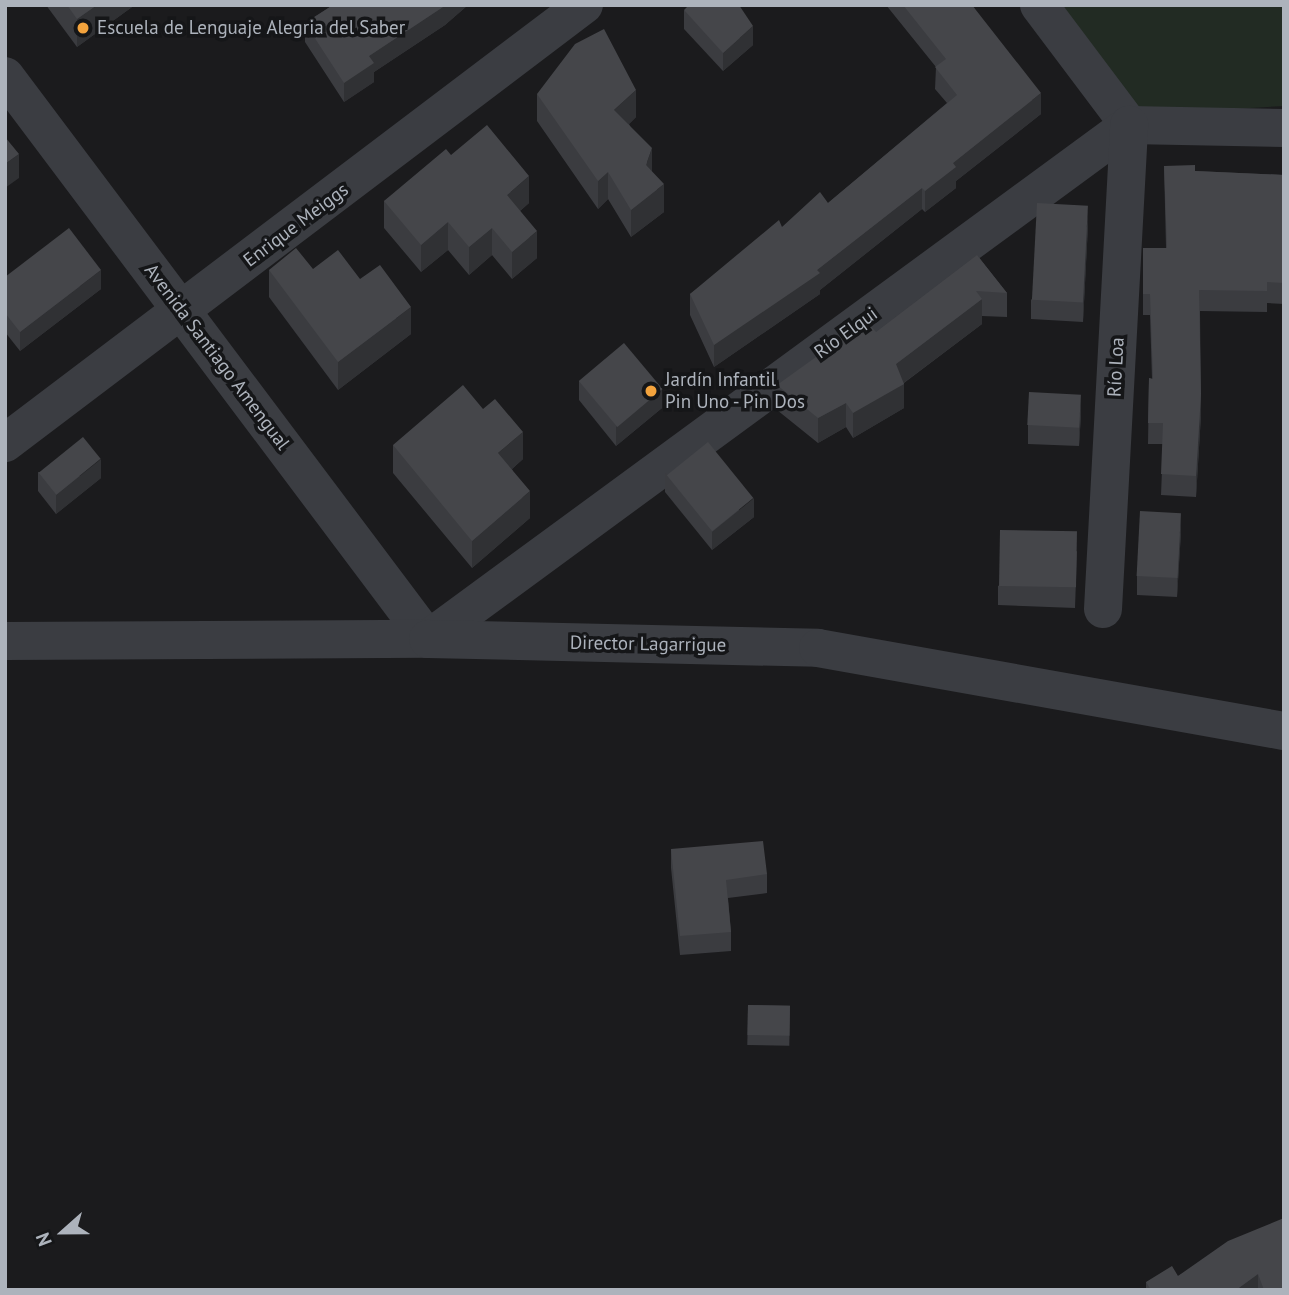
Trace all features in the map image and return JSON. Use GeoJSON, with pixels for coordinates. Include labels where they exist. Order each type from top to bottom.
{"type":"FeatureCollection","features":[{"type":"Feature","properties":{"kind":"street","name":"Enrique Meiggs"},"geometry":{"type":"LineString","coordinates":[[5,443],[183,312],[584,5]]}},
{"type":"Feature","properties":{"kind":"street"},"geometry":{"type":"LineString","coordinates":[[1039,5],[1129,125],[1284,128]]}},
{"type":"Feature","properties":{"kind":"street","name":"Avenida Santiago Amengual"},"geometry":{"type":"LineString","coordinates":[[5,76],[428,639]]}},
{"type":"Feature","properties":{"kind":"street","name":"Río Loa"},"geometry":{"type":"LineString","coordinates":[[1103,609],[1129,125]]}},
{"type":"Feature","properties":{"kind":"street","name":"Río Elqui"},"geometry":{"type":"LineString","coordinates":[[428,639],[1129,125]]}},
{"type":"Feature","properties":{"kind":"street","name":"Director Lagarrigue"},"geometry":{"type":"LineString","coordinates":[[5,641],[428,639],[818,648],[1284,731]]}},
{"type":"Feature","properties":{"kind":"shaded area"},"geometry":{"type":"Polygon","coordinates":[[[1050,5],[1284,5],[1284,106],[1133,115],[1050,5]]]}},
{"type":"Feature","properties":{"kind":"building"},"geometry":{"type":"Polygon","coordinates":[[[67,5],[97,5],[77,19],[67,5]]]}},
{"type":"Feature","properties":{"kind":"building"},"geometry":{"type":"Polygon","coordinates":[[[333,5],[446,5],[369,56],[374,63],[344,83],[305,23],[333,5]]]}},
{"type":"Feature","properties":{"kind":"building"},"geometry":{"type":"Polygon","coordinates":[[[689,5],[739,5],[753,26],[723,53],[684,10],[689,5]]]}},
{"type":"Feature","properties":{"kind":"building"},"geometry":{"type":"Polygon","coordinates":[[[903,5],[972,5],[1041,93],[953,163],[956,167],[925,191],[922,188],[817,270],[820,273],[714,345],[690,294],[779,220],[782,227],[820,192],[828,203],[957,95],[935,67],[946,59],[903,5]]]}},
{"type":"Feature","properties":{"kind":"building"},"geometry":{"type":"Polygon","coordinates":[[[604,29],[636,90],[614,110],[652,148],[646,165],[664,184],[631,210],[608,172],[598,181],[537,94],[575,44],[604,29]]]}},
{"type":"Feature","properties":{"kind":"building"},"geometry":{"type":"Polygon","coordinates":[[[487,125],[529,176],[507,195],[537,231],[512,252],[492,228],[469,247],[448,222],[421,245],[384,201],[446,149],[451,155],[487,125]]]}},
{"type":"Feature","properties":{"kind":"building"},"geometry":{"type":"Polygon","coordinates":[[[5,137],[19,154],[5,164],[5,137]]]}},
{"type":"Feature","properties":{"kind":"building"},"geometry":{"type":"Polygon","coordinates":[[[1195,165],[1195,171],[1284,175],[1284,283],[1267,282],[1267,291],[1199,290],[1201,394],[1196,476],[1161,474],[1163,423],[1148,423],[1149,378],[1153,379],[1150,294],[1143,294],[1143,248],[1167,248],[1164,166],[1195,165]]]}},
{"type":"Feature","properties":{"kind":"building"},"geometry":{"type":"Polygon","coordinates":[[[1037,203],[1088,206],[1083,303],[1032,300],[1037,203]]]}},
{"type":"Feature","properties":{"kind":"building"},"geometry":{"type":"Polygon","coordinates":[[[69,228],[101,270],[20,332],[5,313],[5,277],[69,228]]]}},
{"type":"Feature","properties":{"kind":"building"},"geometry":{"type":"Polygon","coordinates":[[[296,248],[313,269],[338,250],[360,279],[380,265],[411,307],[338,362],[269,270],[296,248]]]}},
{"type":"Feature","properties":{"kind":"building"},"geometry":{"type":"Polygon","coordinates":[[[977,255],[1007,293],[976,291],[982,299],[896,364],[904,384],[853,413],[846,403],[818,418],[777,385],[866,321],[876,332],[977,255]]]}},
{"type":"Feature","properties":{"kind":"building"},"geometry":{"type":"Polygon","coordinates":[[[624,343],[663,389],[617,427],[579,381],[624,343]]]}},
{"type":"Feature","properties":{"kind":"building"},"geometry":{"type":"Polygon","coordinates":[[[463,385],[483,409],[495,399],[523,432],[498,453],[530,491],[472,541],[393,445],[463,385]]]}},
{"type":"Feature","properties":{"kind":"building"},"geometry":{"type":"Polygon","coordinates":[[[1029,392],[1081,395],[1079,428],[1027,425],[1029,392]]]}},
{"type":"Feature","properties":{"kind":"building"},"geometry":{"type":"Polygon","coordinates":[[[83,437],[101,459],[56,495],[39,473],[83,437]]]}},
{"type":"Feature","properties":{"kind":"building"},"geometry":{"type":"Polygon","coordinates":[[[708,442],[753,498],[712,531],[667,475],[708,442]]]}},
{"type":"Feature","properties":{"kind":"building"},"geometry":{"type":"Polygon","coordinates":[[[1140,511],[1181,513],[1178,578],[1137,576],[1140,511]]]}},
{"type":"Feature","properties":{"kind":"building"},"geometry":{"type":"Polygon","coordinates":[[[1000,530],[1077,531],[1076,587],[999,586],[1000,530]]]}},
{"type":"Feature","properties":{"kind":"building"},"geometry":{"type":"Polygon","coordinates":[[[763,841],[767,874],[726,880],[731,932],[680,936],[671,849],[763,841]]]}},
{"type":"Feature","properties":{"kind":"building"},"geometry":{"type":"Polygon","coordinates":[[[748,1005],[790,1006],[789,1036],[747,1035],[748,1005]]]}},
{"type":"Feature","properties":{"kind":"building"},"geometry":{"type":"Polygon","coordinates":[[[1284,1218],[1284,1290],[1264,1290],[1258,1274],[1236,1290],[1151,1290],[1146,1282],[1172,1266],[1178,1276],[1228,1241],[1284,1218]]]}},
{"type":"Feature","properties":{"kind":"place","name":"Escuela de Lenguaje Alegria del Saber"},"geometry":{"type":"Point","coordinates":[83,28]}},
{"type":"Feature","properties":{"kind":"place","name":"Jardín Infantil Pin Uno - Pin Dos"},"geometry":{"type":"Point","coordinates":[651,391]}}]}
